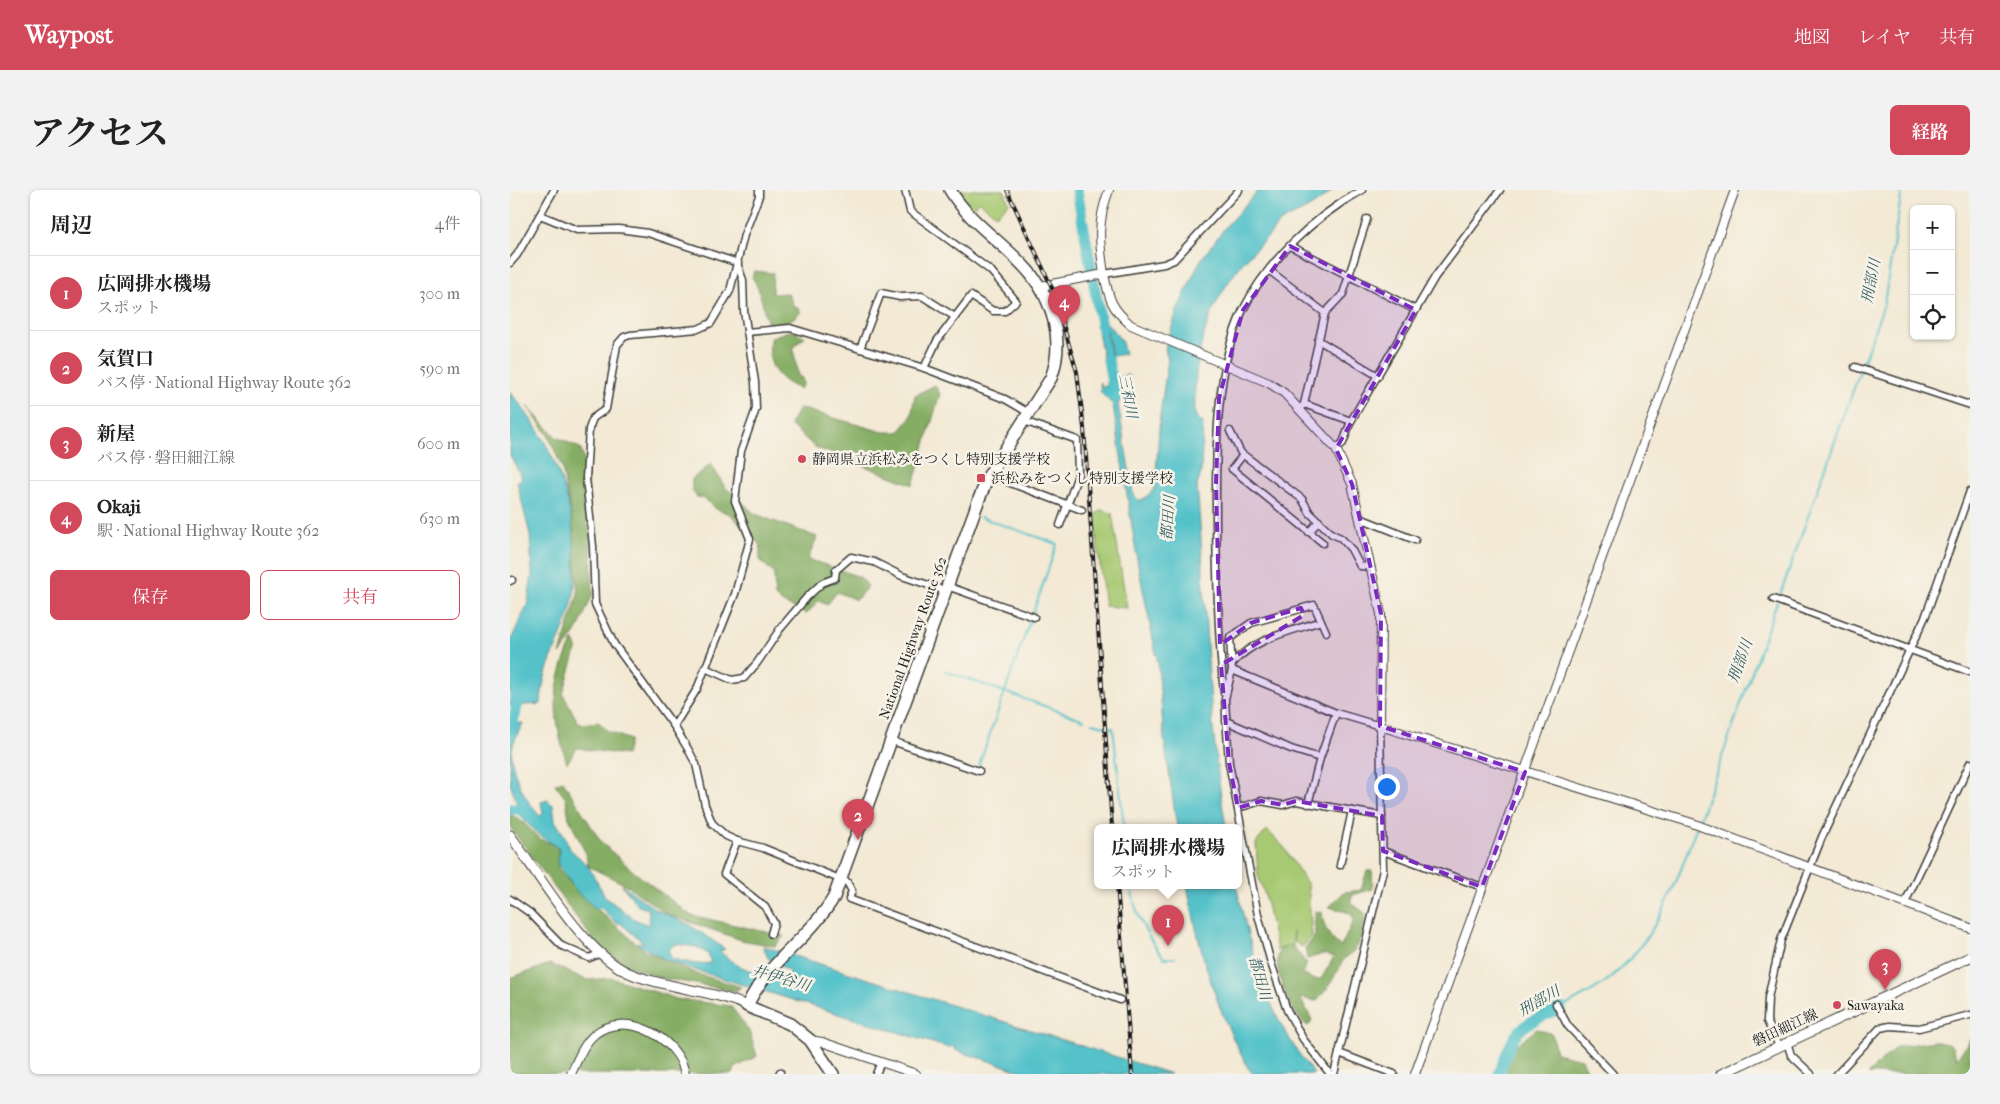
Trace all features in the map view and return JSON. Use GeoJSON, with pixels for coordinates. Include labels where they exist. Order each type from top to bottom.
{"type":"FeatureCollection","features":[{"type":"Feature","properties":{"kind":"highway","name":"National Highway Route 362"},"geometry":{"type":"LineString","coordinates":[[749,1002],[765,976],[824,914],[840,881],[989,475],[1051,378],[1057,357],[1056,328],[1051,308],[1041,286],[1026,267],[961,206],[950,190]]}},
{"type":"Feature","properties":{"kind":"highway"},"geometry":{"type":"LineString","coordinates":[[749,1002],[790,1024],[810,1040],[823,1062],[833,1074]]}},
{"type":"Feature","properties":{"kind":"main road"},"geometry":{"type":"LineString","coordinates":[[510,835],[573,922],[600,954],[632,975],[749,1002]]}},
{"type":"Feature","properties":{"kind":"main road","name":"磐田細江線"},"geometry":{"type":"LineString","coordinates":[[1721,1074],[1970,957]]}},
{"type":"Feature","properties":{"kind":"street"},"geometry":{"type":"LineString","coordinates":[[510,263],[517,256],[554,190]]}},
{"type":"Feature","properties":{"kind":"street"},"geometry":{"type":"LineString","coordinates":[[759,190],[759,196],[744,235],[730,291],[711,324],[706,327],[630,335],[624,337],[617,345],[606,409],[593,418],[590,429],[586,478],[594,546],[596,604],[614,644],[674,726],[696,764],[705,805],[712,823],[726,836],[764,848],[850,886],[850,899],[1120,1000]]}},
{"type":"Feature","properties":{"kind":"street"},"geometry":{"type":"LineString","coordinates":[[905,190],[910,211],[990,271],[1016,302],[1005,311],[993,311],[971,296],[937,341],[924,368]]}},
{"type":"Feature","properties":{"kind":"street"},"geometry":{"type":"LineString","coordinates":[[1109,190],[1099,219],[1098,236],[1101,275],[1109,299],[1117,313],[1131,324],[1151,334],[1269,383],[1284,393],[1302,407],[1336,449],[1352,484],[1381,614],[1380,726],[1383,870],[1339,1053],[1332,1074]]}},
{"type":"Feature","properties":{"kind":"street"},"geometry":{"type":"LineString","coordinates":[[1041,286],[1164,264],[1174,260],[1239,190]]}},
{"type":"Feature","properties":{"kind":"street"},"geometry":{"type":"LineString","coordinates":[[1241,824],[1229,763],[1217,583],[1216,474],[1219,398],[1225,364],[1243,310],[1270,271],[1290,246],[1338,203],[1362,190]]}},
{"type":"Feature","properties":{"kind":"street"},"geometry":{"type":"LineString","coordinates":[[1336,449],[1343,443],[1351,421],[1434,277],[1500,190]]}},
{"type":"Feature","properties":{"kind":"street"},"geometry":{"type":"LineString","coordinates":[[1415,1074],[1735,190]]}},
{"type":"Feature","properties":{"kind":"street"},"geometry":{"type":"LineString","coordinates":[[540,215],[577,230],[619,229],[648,233],[738,264]]}},
{"type":"Feature","properties":{"kind":"street"},"geometry":{"type":"LineString","coordinates":[[1302,407],[1325,312],[1343,294],[1367,219]]}},
{"type":"Feature","properties":{"kind":"street"},"geometry":{"type":"LineString","coordinates":[[1290,246],[1416,310]]}},
{"type":"Feature","properties":{"kind":"street"},"geometry":{"type":"LineString","coordinates":[[674,726],[697,689],[735,594],[750,539],[735,501],[741,451],[756,409],[755,382],[747,332],[743,280],[738,264]]}},
{"type":"Feature","properties":{"kind":"street"},"geometry":{"type":"LineString","coordinates":[[1270,271],[1325,312]]}},
{"type":"Feature","properties":{"kind":"street"},"geometry":{"type":"LineString","coordinates":[[860,349],[881,292],[900,297],[922,296],[955,317]]}},
{"type":"Feature","properties":{"kind":"street"},"geometry":{"type":"LineString","coordinates":[[747,332],[790,328],[924,368],[1005,398],[1027,417],[1077,440],[1078,475],[1060,525]]}},
{"type":"Feature","properties":{"kind":"street"},"geometry":{"type":"LineString","coordinates":[[1318,340],[1378,376]]}},
{"type":"Feature","properties":{"kind":"street"},"geometry":{"type":"LineString","coordinates":[[1855,367],[1970,405]]}},
{"type":"Feature","properties":{"kind":"street"},"geometry":{"type":"LineString","coordinates":[[1302,407],[1351,421]]}},
{"type":"Feature","properties":{"kind":"street"},"geometry":{"type":"LineString","coordinates":[[1230,431],[1243,455],[1302,499],[1319,521],[1332,534],[1341,538],[1351,549],[1360,566],[1371,567]]}},
{"type":"Feature","properties":{"kind":"street"},"geometry":{"type":"LineString","coordinates":[[1243,455],[1232,469],[1323,543]]}},
{"type":"Feature","properties":{"kind":"street"},"geometry":{"type":"LineString","coordinates":[[989,475],[1082,510]]}},
{"type":"Feature","properties":{"kind":"street"},"geometry":{"type":"LineString","coordinates":[[1811,1074],[1791,1055],[1767,1021],[1768,998],[1781,940],[1822,837],[1926,615],[1970,491]]}},
{"type":"Feature","properties":{"kind":"street"},"geometry":{"type":"LineString","coordinates":[[1360,518],[1415,540]]}},
{"type":"Feature","properties":{"kind":"street"},"geometry":{"type":"LineString","coordinates":[[1309,532],[1319,521]]}},
{"type":"Feature","properties":{"kind":"street"},"geometry":{"type":"LineString","coordinates":[[704,668],[732,680],[744,678],[757,663],[780,629],[807,597],[822,583],[834,578],[836,570],[851,557],[874,562],[902,576],[946,588],[1034,617]]}},
{"type":"Feature","properties":{"kind":"street"},"geometry":{"type":"LineString","coordinates":[[1773,599],[1909,651],[1970,672]]}},
{"type":"Feature","properties":{"kind":"street"},"geometry":{"type":"LineString","coordinates":[[1225,699],[1232,668],[1230,638],[1251,623],[1314,605],[1326,632]]}},
{"type":"Feature","properties":{"kind":"street"},"geometry":{"type":"LineString","coordinates":[[1232,668],[1242,653],[1262,640],[1321,621]]}},
{"type":"Feature","properties":{"kind":"street"},"geometry":{"type":"LineString","coordinates":[[1232,668],[1336,713],[1692,823],[1970,928]]}},
{"type":"Feature","properties":{"kind":"street"},"geometry":{"type":"LineString","coordinates":[[1308,804],[1320,758],[1336,713]]}},
{"type":"Feature","properties":{"kind":"street"},"geometry":{"type":"LineString","coordinates":[[1226,721],[1284,747],[1320,758]]}},
{"type":"Feature","properties":{"kind":"street"},"geometry":{"type":"LineString","coordinates":[[892,741],[979,771]]}},
{"type":"Feature","properties":{"kind":"street"},"geometry":{"type":"LineString","coordinates":[[1906,903],[1970,763]]}},
{"type":"Feature","properties":{"kind":"street"},"geometry":{"type":"LineString","coordinates":[[1238,808],[1261,801],[1283,804],[1296,801],[1382,816]]}},
{"type":"Feature","properties":{"kind":"street"},"geometry":{"type":"LineString","coordinates":[[1340,865],[1352,811]]}},
{"type":"Feature","properties":{"kind":"street"},"geometry":{"type":"LineString","coordinates":[[1242,829],[1258,915],[1270,963],[1287,1010],[1303,1039],[1332,1074]]}},
{"type":"Feature","properties":{"kind":"street"},"geometry":{"type":"LineString","coordinates":[[737,841],[724,874],[765,907],[774,923],[771,934]]}},
{"type":"Feature","properties":{"kind":"street"},"geometry":{"type":"LineString","coordinates":[[1383,852],[1482,887]]}},
{"type":"Feature","properties":{"kind":"street"},"geometry":{"type":"LineString","coordinates":[[510,899],[530,913],[562,946],[589,958],[600,954]]}},
{"type":"Feature","properties":{"kind":"street"},"geometry":{"type":"LineString","coordinates":[[1556,1004],[1568,1026],[1613,1074]]}},
{"type":"Feature","properties":{"kind":"street"},"geometry":{"type":"LineString","coordinates":[[1837,1074],[1880,1028],[1890,1026],[1919,1028],[1970,1015]]}},
{"type":"Feature","properties":{"kind":"street"},"geometry":{"type":"LineString","coordinates":[[571,1074],[581,1052],[594,1034],[610,1026],[618,1026],[651,1031],[670,1044],[683,1064],[685,1074]]}},
{"type":"Feature","properties":{"kind":"street"},"geometry":{"type":"LineString","coordinates":[[810,1040],[822,1042],[916,1074]]}},
{"type":"Feature","properties":{"kind":"street"},"geometry":{"type":"LineString","coordinates":[[1339,1053],[1394,1074]]}},
{"type":"Feature","properties":{"kind":"street"},"geometry":{"type":"LineString","coordinates":[[876,1074],[881,1062]]}},
{"type":"Feature","properties":{"kind":"highlighted area"},"geometry":{"type":"Polygon","coordinates":[[[1290,246],[1416,310],[1336,449],[1352,484],[1381,614],[1380,726],[1525,772],[1482,887],[1383,851],[1382,816],[1296,801],[1283,805],[1261,801],[1238,808],[1229,763],[1221,665],[1304,615],[1301,608],[1251,623],[1220,645],[1216,484],[1219,398],[1243,310],[1290,246]]]}},
{"type":"Feature","properties":{"kind":"green space"},"geometry":{"type":"Polygon","coordinates":[[[955,190],[1004,190],[1009,203],[996,215],[979,201],[972,209],[955,190]]]}},
{"type":"Feature","properties":{"kind":"green space"},"geometry":{"type":"Polygon","coordinates":[[[754,271],[773,273],[772,294],[788,293],[794,307],[800,309],[800,313],[788,322],[768,324],[760,294],[752,277],[754,271]]]}},
{"type":"Feature","properties":{"kind":"green space"},"geometry":{"type":"Polygon","coordinates":[[[791,330],[805,337],[793,347],[798,376],[802,378],[803,384],[800,389],[784,381],[778,375],[771,362],[770,346],[772,337],[791,330]]]}},
{"type":"Feature","properties":{"kind":"green space"},"geometry":{"type":"Polygon","coordinates":[[[935,385],[940,394],[913,485],[815,447],[790,425],[799,408],[883,432],[899,432],[911,417],[915,395],[935,385]]]}},
{"type":"Feature","properties":{"kind":"green space"},"geometry":{"type":"Polygon","coordinates":[[[527,406],[556,437],[580,448],[587,468],[593,594],[577,631],[560,654],[578,594],[572,520],[562,468],[548,435],[527,406]]]}},
{"type":"Feature","properties":{"kind":"green space"},"geometry":{"type":"Polygon","coordinates":[[[711,464],[725,487],[755,514],[817,537],[808,559],[860,577],[868,586],[856,600],[837,592],[827,605],[818,601],[807,614],[783,603],[775,596],[774,574],[760,560],[760,545],[730,514],[716,509],[704,498],[697,497],[692,490],[692,479],[711,464]]]}},
{"type":"Feature","properties":{"kind":"green space"},"geometry":{"type":"Polygon","coordinates":[[[1101,510],[1112,513],[1127,608],[1105,606],[1094,516],[1101,510]]]}},
{"type":"Feature","properties":{"kind":"green space"},"geometry":{"type":"Polygon","coordinates":[[[573,640],[577,647],[563,694],[579,724],[599,722],[608,731],[630,740],[626,755],[577,748],[567,763],[559,730],[556,701],[557,686],[573,640]]]}},
{"type":"Feature","properties":{"kind":"green space"},"geometry":{"type":"Polygon","coordinates":[[[563,781],[601,842],[633,871],[690,915],[784,936],[775,946],[741,940],[667,914],[626,885],[588,866],[586,854],[569,818],[566,799],[555,784],[563,781]]]}},
{"type":"Feature","properties":{"kind":"green space"},"geometry":{"type":"Polygon","coordinates":[[[510,815],[524,823],[540,839],[558,847],[558,868],[580,894],[644,950],[697,974],[741,987],[736,991],[661,978],[626,965],[597,945],[510,827],[510,815]]]}},
{"type":"Feature","properties":{"kind":"green space"},"geometry":{"type":"Polygon","coordinates":[[[1267,830],[1283,846],[1308,885],[1312,936],[1302,947],[1294,942],[1293,932],[1293,946],[1284,946],[1277,951],[1265,895],[1258,876],[1256,843],[1267,830]]]}},
{"type":"Feature","properties":{"kind":"green space"},"geometry":{"type":"Polygon","coordinates":[[[1367,871],[1372,871],[1373,889],[1353,895],[1350,902],[1365,913],[1363,934],[1356,949],[1344,959],[1329,986],[1317,1001],[1300,998],[1312,1020],[1308,1026],[1296,1014],[1282,984],[1278,964],[1280,950],[1284,946],[1293,946],[1307,964],[1302,973],[1312,979],[1321,979],[1334,957],[1323,954],[1307,959],[1305,948],[1315,936],[1315,911],[1322,912],[1327,932],[1341,947],[1354,919],[1350,913],[1329,907],[1344,892],[1361,890],[1367,871]]]}},
{"type":"Feature","properties":{"kind":"green space"},"geometry":{"type":"Polygon","coordinates":[[[550,964],[587,980],[612,978],[677,999],[731,1006],[749,1031],[757,1056],[735,1068],[733,1074],[510,1074],[510,978],[550,964]]]}},
{"type":"Feature","properties":{"kind":"green space"},"geometry":{"type":"Polygon","coordinates":[[[1537,1029],[1552,1034],[1556,1053],[1582,1059],[1589,1074],[1507,1074],[1507,1052],[1537,1029]]]}},
{"type":"Feature","properties":{"kind":"green space"},"geometry":{"type":"Polygon","coordinates":[[[1970,1039],[1970,1074],[1868,1074],[1896,1047],[1934,1041],[1951,1045],[1957,1059],[1970,1039]]]}},
{"type":"Feature","properties":{"kind":"water","name":"都田川"},"geometry":{"type":"Polygon","coordinates":[[[1259,190],[1333,190],[1302,212],[1283,220],[1249,256],[1233,275],[1220,296],[1210,317],[1203,340],[1195,388],[1195,415],[1203,423],[1201,473],[1197,486],[1214,742],[1226,824],[1177,824],[1164,739],[1158,664],[1138,565],[1113,405],[1101,393],[1100,382],[1102,387],[1107,386],[1107,381],[1120,381],[1120,377],[1128,375],[1129,387],[1118,404],[1133,493],[1141,501],[1155,489],[1160,415],[1168,359],[1165,349],[1178,308],[1200,261],[1227,225],[1259,190]]]}},
{"type":"Feature","properties":{"kind":"water"},"geometry":{"type":"Polygon","coordinates":[[[1097,304],[1099,315],[1104,321],[1114,373],[1106,375],[1095,314],[1097,304]]]}},
{"type":"Feature","properties":{"kind":"water"},"geometry":{"type":"Polygon","coordinates":[[[1106,322],[1121,340],[1125,354],[1112,356],[1106,322]]]}},
{"type":"Feature","properties":{"kind":"water"},"geometry":{"type":"Polygon","coordinates":[[[510,392],[525,410],[537,429],[558,469],[565,490],[574,535],[575,575],[572,604],[545,677],[541,704],[510,706],[510,642],[528,603],[532,573],[530,535],[517,482],[522,478],[510,455],[510,392]]]}},
{"type":"Feature","properties":{"kind":"water","name":"井伊谷川"},"geometry":{"type":"Polygon","coordinates":[[[523,723],[512,749],[513,767],[524,794],[534,810],[540,816],[543,814],[541,802],[548,800],[553,805],[555,821],[570,849],[588,866],[606,898],[636,920],[650,925],[648,909],[638,906],[622,885],[655,909],[690,925],[725,949],[720,951],[735,964],[743,968],[787,977],[789,971],[768,958],[763,946],[1171,1074],[1029,1074],[955,1050],[956,1048],[950,1046],[949,1048],[666,960],[637,944],[638,942],[645,944],[620,923],[616,923],[601,908],[596,909],[577,892],[557,863],[559,849],[537,833],[516,812],[518,806],[510,784],[510,724],[523,723]],[[675,944],[668,950],[672,959],[696,964],[711,963],[708,954],[697,947],[675,944]]]}},
{"type":"Feature","properties":{"kind":"water","name":"都田川"},"geometry":{"type":"Polygon","coordinates":[[[1188,889],[1237,889],[1263,984],[1284,1029],[1314,1074],[1253,1074],[1248,1068],[1226,1023],[1210,979],[1197,934],[1188,889]]]}},
{"type":"Feature","properties":{"kind":"waterway","name":"三和川"},"geometry":{"type":"LineString","coordinates":[[1077,190],[1102,329]]}},
{"type":"Feature","properties":{"kind":"waterway","name":"刑部川"},"geometry":{"type":"LineString","coordinates":[[1779,598],[1884,304],[1902,190]]}},
{"type":"Feature","properties":{"kind":"waterway","name":"三和川"},"geometry":{"type":"LineString","coordinates":[[1108,359],[1114,395]]}},
{"type":"Feature","properties":{"kind":"waterway"},"geometry":{"type":"LineString","coordinates":[[980,517],[1057,544],[1033,613]]}},
{"type":"Feature","properties":{"kind":"waterway","name":"刑部川"},"geometry":{"type":"LineString","coordinates":[[1698,824],[1777,602]]}},
{"type":"Feature","properties":{"kind":"waterway"},"geometry":{"type":"LineString","coordinates":[[978,768],[1031,618]]}},
{"type":"Feature","properties":{"kind":"waterway"},"geometry":{"type":"LineString","coordinates":[[945,671],[1084,720]]}},
{"type":"Feature","properties":{"kind":"waterway"},"geometry":{"type":"LineString","coordinates":[[510,735],[520,691]]}},
{"type":"Feature","properties":{"kind":"waterway"},"geometry":{"type":"LineString","coordinates":[[1092,723],[1113,728],[1124,824]]}},
{"type":"Feature","properties":{"kind":"waterway"},"geometry":{"type":"LineString","coordinates":[[510,809],[520,809],[529,815]]}},
{"type":"Feature","properties":{"kind":"waterway","name":"刑部川"},"geometry":{"type":"LineString","coordinates":[[1561,1008],[1608,980],[1640,947],[1663,910],[1672,891],[1696,828]]}},
{"type":"Feature","properties":{"kind":"waterway"},"geometry":{"type":"LineString","coordinates":[[1132,889],[1138,915],[1146,933],[1164,958],[1175,958]]}},
{"type":"Feature","properties":{"kind":"waterway","name":"刑部川"},"geometry":{"type":"LineString","coordinates":[[1499,1074],[1514,1038],[1519,1031],[1535,1020],[1561,1008]]}},
{"type":"Feature","properties":{"kind":"railway"},"geometry":{"type":"LineString","coordinates":[[1007,190],[1053,290],[1077,372],[1084,428],[1112,824]]}},
{"type":"Feature","properties":{"kind":"railway"},"geometry":{"type":"LineString","coordinates":[[1117,889],[1132,1074]]}},
{"type":"Feature","properties":{"kind":"place","name":"Okaji"},"geometry":{"type":"Point","coordinates":[1064,326]}},
{"type":"Feature","properties":{"kind":"place","name":"静岡県立浜松みをつくし特別支援学校"},"geometry":{"type":"Point","coordinates":[802,459]}},
{"type":"Feature","properties":{"kind":"place","name":"浜松みをつくし特別支援学校"},"geometry":{"type":"Point","coordinates":[981,478]}},
{"type":"Feature","properties":{"kind":"place","name":"気賀口"},"geometry":{"type":"Point","coordinates":[858,840]}},
{"type":"Feature","properties":{"kind":"place","name":"広岡排水機場"},"geometry":{"type":"Point","coordinates":[1168,946]}},
{"type":"Feature","properties":{"kind":"place","name":"新屋"},"geometry":{"type":"Point","coordinates":[1885,990]}},
{"type":"Feature","properties":{"kind":"place","name":"Sawayaka"},"geometry":{"type":"Point","coordinates":[1837,1005]}}]}
